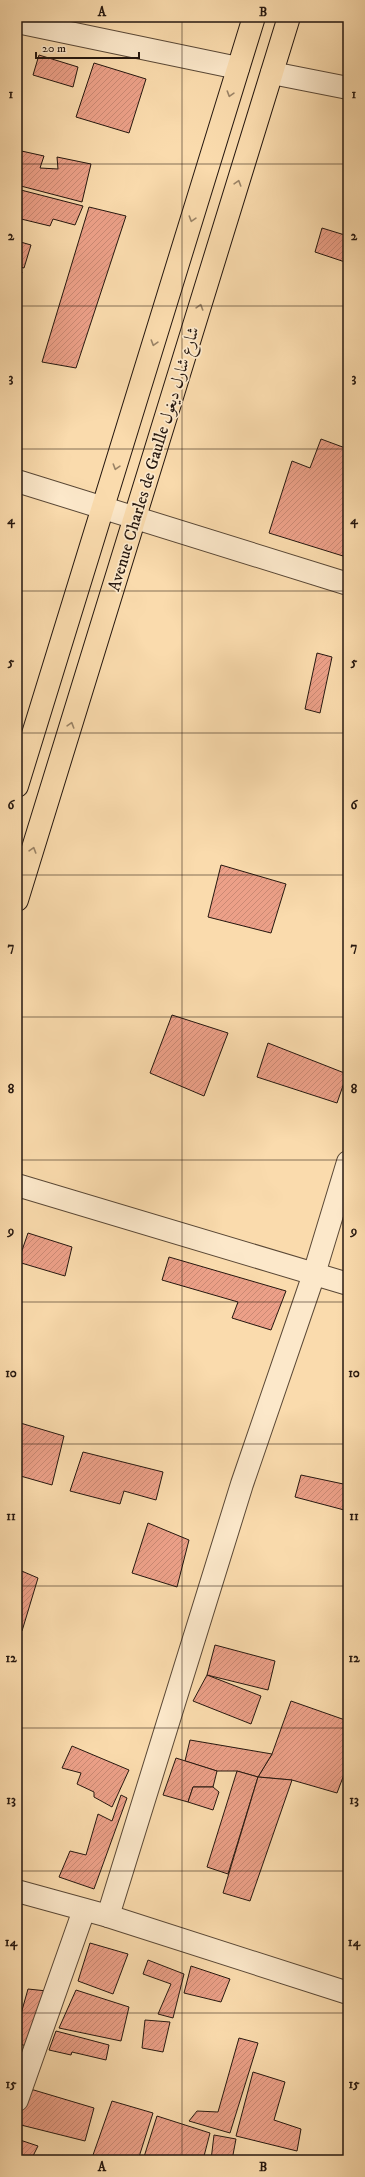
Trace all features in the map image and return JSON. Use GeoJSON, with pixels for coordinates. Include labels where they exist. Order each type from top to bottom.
{"type":"FeatureCollection","features":[{"type":"Feature","properties":{"kind":"main road","name":"Avenue Charles de Gaulle شارع شارل ديغول"},"geometry":{"type":"LineString","coordinates":[[17,786],[104,508],[254,17]]}},
{"type":"Feature","properties":{"kind":"main road","name":"Avenue Charles de Gaulle شارع شارل ديغول"},"geometry":{"type":"LineString","coordinates":[[17,900],[136,519],[289,17]]}},
{"type":"Feature","properties":{"kind":"street"},"geometry":{"type":"LineString","coordinates":[[17,22],[238,68]]}},
{"type":"Feature","properties":{"kind":"street"},"geometry":{"type":"LineString","coordinates":[[272,73],[348,88]]}},
{"type":"Feature","properties":{"kind":"street"},"geometry":{"type":"LineString","coordinates":[[17,481],[348,584]]}},
{"type":"Feature","properties":{"kind":"street"},"geometry":{"type":"LineString","coordinates":[[108,1916],[242,1484],[314,1274],[348,1162]]}},
{"type":"Feature","properties":{"kind":"street"},"geometry":{"type":"LineString","coordinates":[[17,1185],[348,1284]]}},
{"type":"Feature","properties":{"kind":"street"},"geometry":{"type":"LineString","coordinates":[[17,1891],[108,1916],[348,1993]]}},
{"type":"Feature","properties":{"kind":"street"},"geometry":{"type":"LineString","coordinates":[[17,2100],[84,1910]]}},
{"type":"Feature","properties":{"kind":"building"},"geometry":{"type":"Polygon","coordinates":[[[101,17],[120,17],[119,20],[101,17]]]}},
{"type":"Feature","properties":{"kind":"building"},"geometry":{"type":"Polygon","coordinates":[[[185,17],[197,17],[197,20],[185,17]]]}},
{"type":"Feature","properties":{"kind":"building"},"geometry":{"type":"Polygon","coordinates":[[[39,55],[78,67],[73,87],[33,75],[39,55]]]}},
{"type":"Feature","properties":{"kind":"building"},"geometry":{"type":"Polygon","coordinates":[[[94,63],[146,79],[129,133],[76,117],[94,63]]]}},
{"type":"Feature","properties":{"kind":"building"},"geometry":{"type":"Polygon","coordinates":[[[17,150],[44,156],[40,168],[58,169],[57,157],[91,164],[82,202],[17,185],[17,150]]]}},
{"type":"Feature","properties":{"kind":"building"},"geometry":{"type":"Polygon","coordinates":[[[17,189],[83,206],[75,225],[53,219],[50,226],[17,218],[17,189]]]}},
{"type":"Feature","properties":{"kind":"building"},"geometry":{"type":"Polygon","coordinates":[[[89,207],[126,216],[76,368],[42,362],[89,207]]]}},
{"type":"Feature","properties":{"kind":"building"},"geometry":{"type":"Polygon","coordinates":[[[322,228],[348,236],[348,254],[345,262],[315,252],[322,228]]]}},
{"type":"Feature","properties":{"kind":"building"},"geometry":{"type":"Polygon","coordinates":[[[17,241],[31,245],[24,268],[17,266],[17,241]]]}},
{"type":"Feature","properties":{"kind":"building"},"geometry":{"type":"Polygon","coordinates":[[[17,271],[22,272],[17,287],[17,271]]]}},
{"type":"Feature","properties":{"kind":"building"},"geometry":{"type":"Polygon","coordinates":[[[321,439],[348,449],[348,540],[343,556],[269,533],[292,461],[310,468],[321,439]]]}},
{"type":"Feature","properties":{"kind":"building"},"geometry":{"type":"Polygon","coordinates":[[[317,653],[332,657],[320,713],[305,709],[317,653]]]}},
{"type":"Feature","properties":{"kind":"building"},"geometry":{"type":"Polygon","coordinates":[[[221,865],[286,884],[271,933],[208,917],[221,865]]]}},
{"type":"Feature","properties":{"kind":"building"},"geometry":{"type":"Polygon","coordinates":[[[172,1015],[228,1033],[204,1096],[150,1073],[172,1015]]]}},
{"type":"Feature","properties":{"kind":"building"},"geometry":{"type":"Polygon","coordinates":[[[268,1043],[347,1074],[337,1103],[257,1077],[268,1043]]]}},
{"type":"Feature","properties":{"kind":"building"},"geometry":{"type":"Polygon","coordinates":[[[28,1233],[72,1247],[65,1276],[18,1262],[28,1233]]]}},
{"type":"Feature","properties":{"kind":"building"},"geometry":{"type":"Polygon","coordinates":[[[169,1257],[286,1291],[271,1330],[232,1318],[238,1302],[162,1280],[169,1257]]]}},
{"type":"Feature","properties":{"kind":"building"},"geometry":{"type":"Polygon","coordinates":[[[17,1422],[64,1436],[52,1485],[17,1475],[17,1422]]]}},
{"type":"Feature","properties":{"kind":"building"},"geometry":{"type":"Polygon","coordinates":[[[83,1452],[163,1472],[156,1500],[124,1491],[120,1504],[70,1491],[83,1452]]]}},
{"type":"Feature","properties":{"kind":"building"},"geometry":{"type":"Polygon","coordinates":[[[301,1475],[348,1485],[348,1511],[295,1497],[301,1475]]]}},
{"type":"Feature","properties":{"kind":"building"},"geometry":{"type":"Polygon","coordinates":[[[148,1523],[189,1540],[177,1587],[132,1573],[148,1523]]]}},
{"type":"Feature","properties":{"kind":"building"},"geometry":{"type":"Polygon","coordinates":[[[17,1569],[38,1578],[22,1631],[17,1629],[17,1569]]]}},
{"type":"Feature","properties":{"kind":"building"},"geometry":{"type":"Polygon","coordinates":[[[215,1645],[275,1661],[268,1690],[207,1675],[215,1645]]]}},
{"type":"Feature","properties":{"kind":"building"},"geometry":{"type":"Polygon","coordinates":[[[207,1675],[261,1696],[251,1724],[193,1701],[207,1675]]]}},
{"type":"Feature","properties":{"kind":"building"},"geometry":{"type":"Polygon","coordinates":[[[291,1701],[348,1721],[348,1764],[337,1793],[292,1780],[258,1777],[272,1754],[291,1701]]]}},
{"type":"Feature","properties":{"kind":"building"},"geometry":{"type":"Polygon","coordinates":[[[190,1740],[272,1754],[258,1777],[237,1771],[217,1771],[185,1761],[190,1740]]]}},
{"type":"Feature","properties":{"kind":"building"},"geometry":{"type":"Polygon","coordinates":[[[72,1746],[129,1770],[112,1807],[94,1797],[94,1792],[77,1784],[81,1773],[62,1768],[72,1746]]]}},
{"type":"Feature","properties":{"kind":"building"},"geometry":{"type":"Polygon","coordinates":[[[176,1758],[217,1771],[213,1787],[193,1787],[188,1802],[163,1795],[176,1758]]]}},
{"type":"Feature","properties":{"kind":"building"},"geometry":{"type":"Polygon","coordinates":[[[237,1771],[258,1777],[228,1874],[207,1867],[237,1771]]]}},
{"type":"Feature","properties":{"kind":"building"},"geometry":{"type":"Polygon","coordinates":[[[258,1777],[292,1780],[250,1901],[223,1893],[258,1777]]]}},
{"type":"Feature","properties":{"kind":"building"},"geometry":{"type":"Polygon","coordinates":[[[193,1787],[213,1787],[219,1792],[213,1810],[188,1802],[193,1787]]]}},
{"type":"Feature","properties":{"kind":"building"},"geometry":{"type":"Polygon","coordinates":[[[121,1795],[127,1798],[94,1889],[59,1877],[70,1851],[86,1855],[98,1814],[112,1821],[121,1795]]]}},
{"type":"Feature","properties":{"kind":"building"},"geometry":{"type":"Polygon","coordinates":[[[90,1943],[128,1954],[113,1994],[78,1981],[90,1943]]]}},
{"type":"Feature","properties":{"kind":"building"},"geometry":{"type":"Polygon","coordinates":[[[148,1960],[184,1974],[173,2018],[158,2014],[171,1984],[143,1974],[148,1960]]]}},
{"type":"Feature","properties":{"kind":"building"},"geometry":{"type":"Polygon","coordinates":[[[191,1966],[230,1979],[221,2002],[184,1993],[191,1966]]]}},
{"type":"Feature","properties":{"kind":"building"},"geometry":{"type":"Polygon","coordinates":[[[28,1989],[47,1991],[26,2046],[17,2043],[17,2028],[28,1989]]]}},
{"type":"Feature","properties":{"kind":"building"},"geometry":{"type":"Polygon","coordinates":[[[76,1990],[129,2007],[121,2041],[59,2028],[76,1990]]]}},
{"type":"Feature","properties":{"kind":"building"},"geometry":{"type":"Polygon","coordinates":[[[145,2020],[170,2022],[163,2052],[142,2048],[145,2020]]]}},
{"type":"Feature","properties":{"kind":"building"},"geometry":{"type":"Polygon","coordinates":[[[56,2031],[109,2045],[106,2060],[72,2052],[71,2055],[49,2050],[56,2031]]]}},
{"type":"Feature","properties":{"kind":"building"},"geometry":{"type":"Polygon","coordinates":[[[239,2038],[258,2043],[230,2133],[189,2121],[197,2111],[218,2112],[239,2038]]]}},
{"type":"Feature","properties":{"kind":"building"},"geometry":{"type":"Polygon","coordinates":[[[17,2048],[23,2050],[17,2065],[17,2048]]]}},
{"type":"Feature","properties":{"kind":"building"},"geometry":{"type":"Polygon","coordinates":[[[253,2072],[285,2082],[274,2120],[301,2129],[297,2151],[236,2136],[253,2072]]]}},
{"type":"Feature","properties":{"kind":"building"},"geometry":{"type":"Polygon","coordinates":[[[27,2088],[94,2108],[85,2141],[17,2124],[17,2117],[27,2088]]]}},
{"type":"Feature","properties":{"kind":"building"},"geometry":{"type":"Polygon","coordinates":[[[112,2101],[153,2113],[138,2160],[107,2160],[93,2155],[112,2101]]]}},
{"type":"Feature","properties":{"kind":"building"},"geometry":{"type":"Polygon","coordinates":[[[157,2116],[210,2133],[203,2160],[143,2160],[157,2116]]]}},
{"type":"Feature","properties":{"kind":"building"},"geometry":{"type":"Polygon","coordinates":[[[214,2135],[236,2139],[232,2160],[211,2160],[214,2135]]]}},
{"type":"Feature","properties":{"kind":"building"},"geometry":{"type":"Polygon","coordinates":[[[17,2139],[38,2146],[32,2158],[44,2160],[17,2160],[17,2139]]]}},
{"type":"Feature","properties":{"kind":"building"},"geometry":{"type":"Polygon","coordinates":[[[65,2156],[87,2159],[64,2160],[65,2156]]]}}]}
